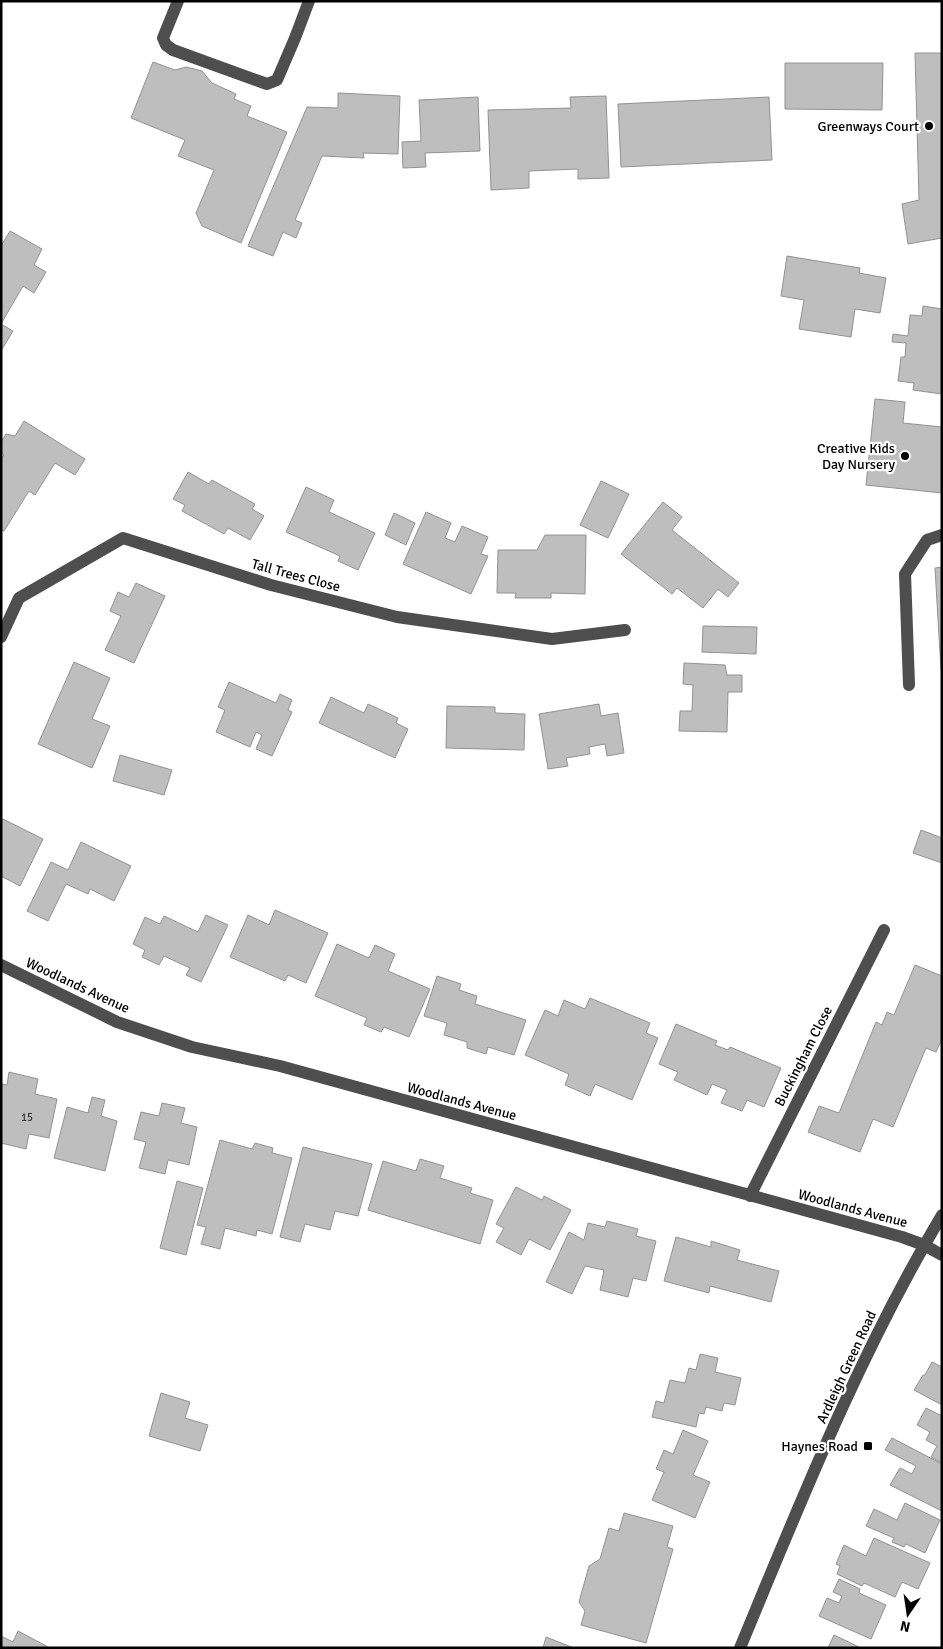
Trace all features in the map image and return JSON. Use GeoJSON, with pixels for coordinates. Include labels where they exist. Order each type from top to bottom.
{"type":"FeatureCollection","features":[{"type":"Feature","properties":{"kind":"street"},"geometry":{"type":"LineString","coordinates":[[178,1],[164,38],[166,45],[173,50],[267,84],[277,80],[309,1]]}},
{"type":"Feature","properties":{"kind":"street"},"geometry":{"type":"LineString","coordinates":[[909,685],[906,574],[927,540],[942,535]]}},
{"type":"Feature","properties":{"kind":"street","name":"Tall Trees Close"},"geometry":{"type":"LineString","coordinates":[[1,637],[19,598],[124,538],[271,585],[397,617],[552,639],[625,630]]}},
{"type":"Feature","properties":{"kind":"street","name":"Buckingham Close"},"geometry":{"type":"LineString","coordinates":[[750,1196],[884,930]]}},
{"type":"Feature","properties":{"kind":"street","name":"Woodlands Avenue"},"geometry":{"type":"LineString","coordinates":[[1,965],[118,1022],[192,1047],[280,1066],[902,1237],[924,1245]]}},
{"type":"Feature","properties":{"kind":"street","name":"Ardleigh Green Road"},"geometry":{"type":"LineString","coordinates":[[740,1648],[845,1401],[871,1346],[924,1245],[942,1215]]}},
{"type":"Feature","properties":{"kind":"street"},"geometry":{"type":"LineString","coordinates":[[924,1245],[942,1255]]}},
{"type":"Feature","properties":{"kind":"building","name":"Greenways Court"},"geometry":{"type":"Polygon","coordinates":[[[915,53],[942,53],[942,238],[908,244],[902,204],[919,200],[915,53]]]}},
{"type":"Feature","properties":{"kind":"building"},"geometry":{"type":"Polygon","coordinates":[[[153,62],[175,70],[186,67],[202,71],[212,83],[236,94],[234,99],[251,106],[247,116],[287,132],[241,243],[202,226],[196,213],[214,170],[178,156],[185,140],[131,118],[153,62]]]}},
{"type":"Feature","properties":{"kind":"building"},"geometry":{"type":"Polygon","coordinates":[[[785,63],[883,63],[882,110],[785,109],[785,63]]]}},
{"type":"Feature","properties":{"kind":"building"},"geometry":{"type":"Polygon","coordinates":[[[338,93],[400,96],[398,154],[363,153],[364,158],[322,156],[295,220],[302,223],[296,238],[283,232],[273,256],[248,246],[307,107],[338,108],[338,93]]]}},
{"type":"Feature","properties":{"kind":"building"},"geometry":{"type":"Polygon","coordinates":[[[606,96],[609,178],[578,179],[578,169],[529,171],[529,188],[491,190],[488,110],[571,108],[570,97],[606,96]]]}},
{"type":"Feature","properties":{"kind":"building"},"geometry":{"type":"Polygon","coordinates":[[[478,97],[480,151],[425,153],[426,167],[403,168],[402,142],[421,141],[419,100],[478,97]]]}},
{"type":"Feature","properties":{"kind":"building"},"geometry":{"type":"Polygon","coordinates":[[[769,97],[772,160],[621,167],[618,104],[769,97]]]}},
{"type":"Feature","properties":{"kind":"building"},"geometry":{"type":"Polygon","coordinates":[[[10,231],[42,249],[34,265],[46,272],[34,293],[23,286],[1,324],[1,246],[10,231]]]}},
{"type":"Feature","properties":{"kind":"building"},"geometry":{"type":"Polygon","coordinates":[[[787,256],[860,268],[859,273],[886,278],[880,313],[855,309],[851,337],[799,329],[804,300],[781,296],[787,256]]]}},
{"type":"Feature","properties":{"kind":"building"},"geometry":{"type":"Polygon","coordinates":[[[923,306],[942,309],[942,394],[913,390],[914,383],[898,381],[901,357],[905,357],[906,343],[892,342],[893,334],[908,336],[910,315],[922,316],[923,306]]]}},
{"type":"Feature","properties":{"kind":"building"},"geometry":{"type":"Polygon","coordinates":[[[1,324],[13,331],[1,351],[1,324]]]}},
{"type":"Feature","properties":{"kind":"building","name":"Creative Kids Day Nursery"},"geometry":{"type":"Polygon","coordinates":[[[875,399],[905,402],[903,423],[942,427],[942,493],[866,485],[875,399]]]}},
{"type":"Feature","properties":{"kind":"building"},"geometry":{"type":"Polygon","coordinates":[[[24,421],[85,459],[75,475],[55,463],[35,495],[29,491],[4,531],[1,530],[1,459],[4,455],[1,453],[1,442],[6,434],[15,436],[24,421]]]}},
{"type":"Feature","properties":{"kind":"building"},"geometry":{"type":"Polygon","coordinates":[[[188,472],[209,484],[212,480],[255,504],[252,509],[264,516],[250,540],[228,528],[224,534],[182,511],[185,505],[173,499],[188,472]]]}},
{"type":"Feature","properties":{"kind":"building"},"geometry":{"type":"Polygon","coordinates":[[[601,481],[629,494],[608,538],[580,525],[601,481]]]}},
{"type":"Feature","properties":{"kind":"building"},"geometry":{"type":"Polygon","coordinates":[[[306,487],[334,500],[329,512],[375,533],[358,570],[338,561],[340,556],[286,532],[306,487]]]}},
{"type":"Feature","properties":{"kind":"building"},"geometry":{"type":"Polygon","coordinates":[[[663,502],[682,517],[672,530],[739,583],[728,597],[718,589],[703,608],[677,588],[672,594],[621,554],[663,502]]]}},
{"type":"Feature","properties":{"kind":"building"},"geometry":{"type":"Polygon","coordinates":[[[426,512],[451,523],[445,538],[455,542],[462,526],[488,537],[481,554],[488,556],[471,594],[403,564],[426,512]]]}},
{"type":"Feature","properties":{"kind":"building"},"geometry":{"type":"Polygon","coordinates":[[[394,513],[415,523],[406,545],[385,535],[394,513]]]}},
{"type":"Feature","properties":{"kind":"building"},"geometry":{"type":"Polygon","coordinates":[[[545,535],[586,535],[585,594],[551,593],[551,598],[515,598],[516,593],[497,593],[498,550],[537,550],[545,535]]]}},
{"type":"Feature","properties":{"kind":"building"},"geometry":{"type":"Polygon","coordinates":[[[942,567],[942,670],[941,670],[935,568],[942,567]]]}},
{"type":"Feature","properties":{"kind":"building"},"geometry":{"type":"Polygon","coordinates":[[[136,583],[165,596],[134,663],[105,650],[121,616],[110,611],[118,592],[129,597],[136,583]]]}},
{"type":"Feature","properties":{"kind":"building"},"geometry":{"type":"Polygon","coordinates":[[[703,626],[757,627],[756,654],[702,652],[703,626]]]}},
{"type":"Feature","properties":{"kind":"building"},"geometry":{"type":"Polygon","coordinates":[[[74,662],[110,678],[92,719],[110,726],[92,768],[38,744],[74,662]]]}},
{"type":"Feature","properties":{"kind":"building"},"geometry":{"type":"Polygon","coordinates":[[[684,663],[725,665],[727,675],[742,675],[742,692],[728,692],[727,732],[679,731],[680,711],[692,711],[693,685],[683,684],[684,663]]]}},
{"type":"Feature","properties":{"kind":"building"},"geometry":{"type":"Polygon","coordinates":[[[229,682],[276,703],[280,694],[292,700],[288,710],[292,712],[272,756],[256,749],[262,735],[256,732],[250,747],[216,732],[225,710],[218,707],[229,682]]]}},
{"type":"Feature","properties":{"kind":"building"},"geometry":{"type":"Polygon","coordinates":[[[331,697],[364,713],[368,704],[398,718],[396,723],[408,729],[395,758],[319,723],[331,697]]]}},
{"type":"Feature","properties":{"kind":"building"},"geometry":{"type":"Polygon","coordinates":[[[599,704],[601,716],[618,713],[624,753],[607,756],[605,744],[589,747],[590,754],[566,758],[568,766],[548,769],[539,714],[599,704]]]}},
{"type":"Feature","properties":{"kind":"building"},"geometry":{"type":"Polygon","coordinates":[[[447,706],[495,707],[495,713],[525,714],[524,750],[446,748],[447,706]]]}},
{"type":"Feature","properties":{"kind":"building"},"geometry":{"type":"Polygon","coordinates":[[[120,755],[172,770],[164,795],[113,781],[120,755]]]}},
{"type":"Feature","properties":{"kind":"building"},"geometry":{"type":"Polygon","coordinates":[[[3,819],[43,839],[20,886],[1,876],[1,821],[3,819]]]}},
{"type":"Feature","properties":{"kind":"building"},"geometry":{"type":"Polygon","coordinates":[[[921,830],[942,838],[942,863],[913,853],[921,830]]]}},
{"type":"Feature","properties":{"kind":"building"},"geometry":{"type":"Polygon","coordinates":[[[81,842],[131,866],[114,901],[90,889],[88,894],[66,884],[48,921],[27,911],[51,862],[68,870],[81,842]]]}},
{"type":"Feature","properties":{"kind":"building"},"geometry":{"type":"Polygon","coordinates":[[[275,910],[328,933],[306,983],[288,975],[285,981],[230,957],[248,915],[269,925],[275,910]]]}},
{"type":"Feature","properties":{"kind":"building"},"geometry":{"type":"Polygon","coordinates":[[[206,915],[228,925],[201,982],[186,975],[190,968],[164,956],[159,965],[142,957],[145,950],[133,944],[145,917],[160,924],[164,916],[198,932],[206,915]]]}},
{"type":"Feature","properties":{"kind":"building"},"geometry":{"type":"Polygon","coordinates":[[[337,944],[369,958],[375,945],[395,954],[388,971],[430,989],[409,1037],[384,1027],[381,1032],[364,1025],[367,1018],[315,996],[337,944]]]}},
{"type":"Feature","properties":{"kind":"building"},"geometry":{"type":"Polygon","coordinates":[[[915,965],[942,976],[942,1039],[936,1052],[926,1048],[893,1127],[873,1119],[860,1152],[808,1132],[819,1106],[839,1113],[876,1022],[882,1025],[887,1012],[894,1015],[915,965]]]}},
{"type":"Feature","properties":{"kind":"building"},"geometry":{"type":"Polygon","coordinates":[[[437,976],[461,984],[459,990],[477,996],[475,1004],[526,1020],[514,1055],[488,1047],[486,1054],[467,1048],[467,1042],[444,1035],[447,1023],[424,1016],[437,976]]]}},
{"type":"Feature","properties":{"kind":"building"},"geometry":{"type":"Polygon","coordinates":[[[590,998],[650,1023],[646,1033],[658,1038],[632,1100],[595,1084],[590,1096],[565,1085],[569,1074],[525,1055],[545,1010],[558,1016],[564,1000],[585,1009],[590,998]]]}},
{"type":"Feature","properties":{"kind":"building"},"geometry":{"type":"Polygon","coordinates":[[[676,1024],[717,1041],[715,1045],[728,1050],[730,1047],[781,1068],[764,1107],[747,1100],[742,1111],[721,1103],[727,1090],[712,1084],[707,1095],[674,1080],[678,1072],[659,1064],[676,1024]]]}},
{"type":"Feature","properties":{"kind":"building"},"geometry":{"type":"Polygon","coordinates":[[[9,1072],[38,1079],[35,1094],[57,1099],[49,1138],[29,1134],[26,1149],[1,1143],[1,1084],[7,1085],[9,1072]]]}},
{"type":"Feature","properties":{"kind":"building"},"geometry":{"type":"Polygon","coordinates":[[[92,1097],[105,1100],[101,1116],[117,1121],[105,1171],[54,1158],[67,1107],[88,1113],[92,1097]]]}},
{"type":"Feature","properties":{"kind":"building"},"geometry":{"type":"Polygon","coordinates":[[[162,1103],[185,1108],[181,1123],[197,1127],[189,1165],[168,1160],[165,1174],[139,1168],[146,1142],[134,1139],[141,1112],[159,1116],[162,1103]]]}},
{"type":"Feature","properties":{"kind":"building"},"geometry":{"type":"Polygon","coordinates":[[[220,1140],[252,1149],[255,1143],[273,1148],[272,1153],[292,1158],[272,1234],[257,1230],[256,1236],[225,1228],[220,1249],[201,1244],[206,1227],[197,1225],[220,1140]]]}},
{"type":"Feature","properties":{"kind":"building"},"geometry":{"type":"Polygon","coordinates":[[[303,1147],[372,1164],[358,1216],[335,1211],[330,1230],[305,1224],[300,1242],[280,1237],[303,1147]]]}},
{"type":"Feature","properties":{"kind":"building"},"geometry":{"type":"Polygon","coordinates":[[[420,1159],[444,1166],[440,1178],[472,1188],[470,1193],[493,1200],[480,1244],[368,1210],[383,1161],[416,1171],[420,1159]]]}},
{"type":"Feature","properties":{"kind":"building"},"geometry":{"type":"Polygon","coordinates":[[[177,1181],[203,1188],[186,1255],[160,1248],[177,1181]]]}},
{"type":"Feature","properties":{"kind":"building"},"geometry":{"type":"Polygon","coordinates":[[[516,1187],[542,1200],[544,1196],[571,1210],[550,1250],[529,1239],[521,1255],[496,1242],[504,1228],[496,1224],[516,1187]]]}},
{"type":"Feature","properties":{"kind":"building"},"geometry":{"type":"Polygon","coordinates":[[[607,1221],[638,1229],[636,1236],[656,1241],[646,1281],[633,1278],[628,1297],[600,1290],[604,1270],[585,1266],[572,1294],[546,1282],[569,1232],[584,1240],[588,1223],[605,1227],[607,1221]]]}},
{"type":"Feature","properties":{"kind":"building"},"geometry":{"type":"Polygon","coordinates":[[[676,1237],[711,1247],[711,1241],[740,1250],[737,1260],[779,1271],[771,1302],[710,1286],[709,1293],[664,1281],[676,1237]]]}},
{"type":"Feature","properties":{"kind":"building"},"geometry":{"type":"Polygon","coordinates":[[[700,1354],[718,1358],[715,1372],[741,1378],[735,1405],[724,1403],[722,1411],[706,1407],[704,1414],[699,1413],[696,1427],[652,1417],[656,1401],[664,1403],[670,1380],[685,1383],[689,1368],[696,1370],[700,1354]]]}},
{"type":"Feature","properties":{"kind":"building"},"geometry":{"type":"Polygon","coordinates":[[[932,1362],[942,1367],[942,1405],[914,1390],[932,1362]]]}},
{"type":"Feature","properties":{"kind":"building"},"geometry":{"type":"Polygon","coordinates":[[[161,1393],[190,1402],[185,1418],[208,1425],[200,1451],[149,1436],[161,1393]]]}},
{"type":"Feature","properties":{"kind":"building"},"geometry":{"type":"Polygon","coordinates":[[[926,1408],[942,1416],[942,1463],[931,1457],[937,1446],[926,1440],[930,1432],[917,1425],[926,1408]]]}},
{"type":"Feature","properties":{"kind":"building"},"geometry":{"type":"Polygon","coordinates":[[[683,1430],[708,1441],[693,1475],[710,1482],[695,1518],[652,1500],[664,1472],[656,1469],[664,1450],[673,1454],[683,1430]]]}},
{"type":"Feature","properties":{"kind":"building"},"geometry":{"type":"Polygon","coordinates":[[[892,1438],[942,1464],[942,1511],[890,1485],[900,1468],[912,1474],[916,1466],[885,1450],[892,1438]]]}},
{"type":"Feature","properties":{"kind":"building"},"geometry":{"type":"Polygon","coordinates":[[[905,1503],[940,1520],[925,1553],[906,1544],[904,1547],[892,1542],[894,1538],[866,1526],[874,1509],[897,1520],[905,1503]]]}},
{"type":"Feature","properties":{"kind":"building"},"geometry":{"type":"Polygon","coordinates":[[[624,1513],[673,1526],[667,1547],[673,1549],[646,1643],[581,1625],[585,1611],[579,1602],[589,1566],[600,1559],[609,1528],[619,1531],[624,1513]]]}},
{"type":"Feature","properties":{"kind":"building"},"geometry":{"type":"Polygon","coordinates":[[[874,1538],[930,1563],[918,1589],[902,1582],[895,1597],[864,1583],[862,1586],[837,1574],[840,1566],[836,1564],[844,1545],[866,1556],[874,1538]]]}},
{"type":"Feature","properties":{"kind":"building"},"geometry":{"type":"Polygon","coordinates":[[[839,1579],[860,1589],[859,1593],[886,1605],[871,1639],[819,1616],[827,1598],[839,1603],[842,1596],[833,1592],[839,1579]]]}},
{"type":"Feature","properties":{"kind":"building"},"geometry":{"type":"Polygon","coordinates":[[[18,1631],[50,1648],[1,1648],[1,1636],[13,1642],[18,1631]]]}},
{"type":"Feature","properties":{"kind":"building"},"geometry":{"type":"Polygon","coordinates":[[[834,1635],[861,1648],[828,1648],[834,1635]]]}},
{"type":"Feature","properties":{"kind":"building"},"geometry":{"type":"Polygon","coordinates":[[[546,1637],[574,1648],[543,1648],[546,1637]]]}},
{"type":"Feature","properties":{"kind":"place","name":"Greenways Court"},"geometry":{"type":"Point","coordinates":[929,126]}},
{"type":"Feature","properties":{"kind":"place","name":"Creative Kids Day Nursery"},"geometry":{"type":"Point","coordinates":[905,456]}},
{"type":"Feature","properties":{"kind":"place","name":"Haynes Road"},"geometry":{"type":"Point","coordinates":[868,1446]}}]}
